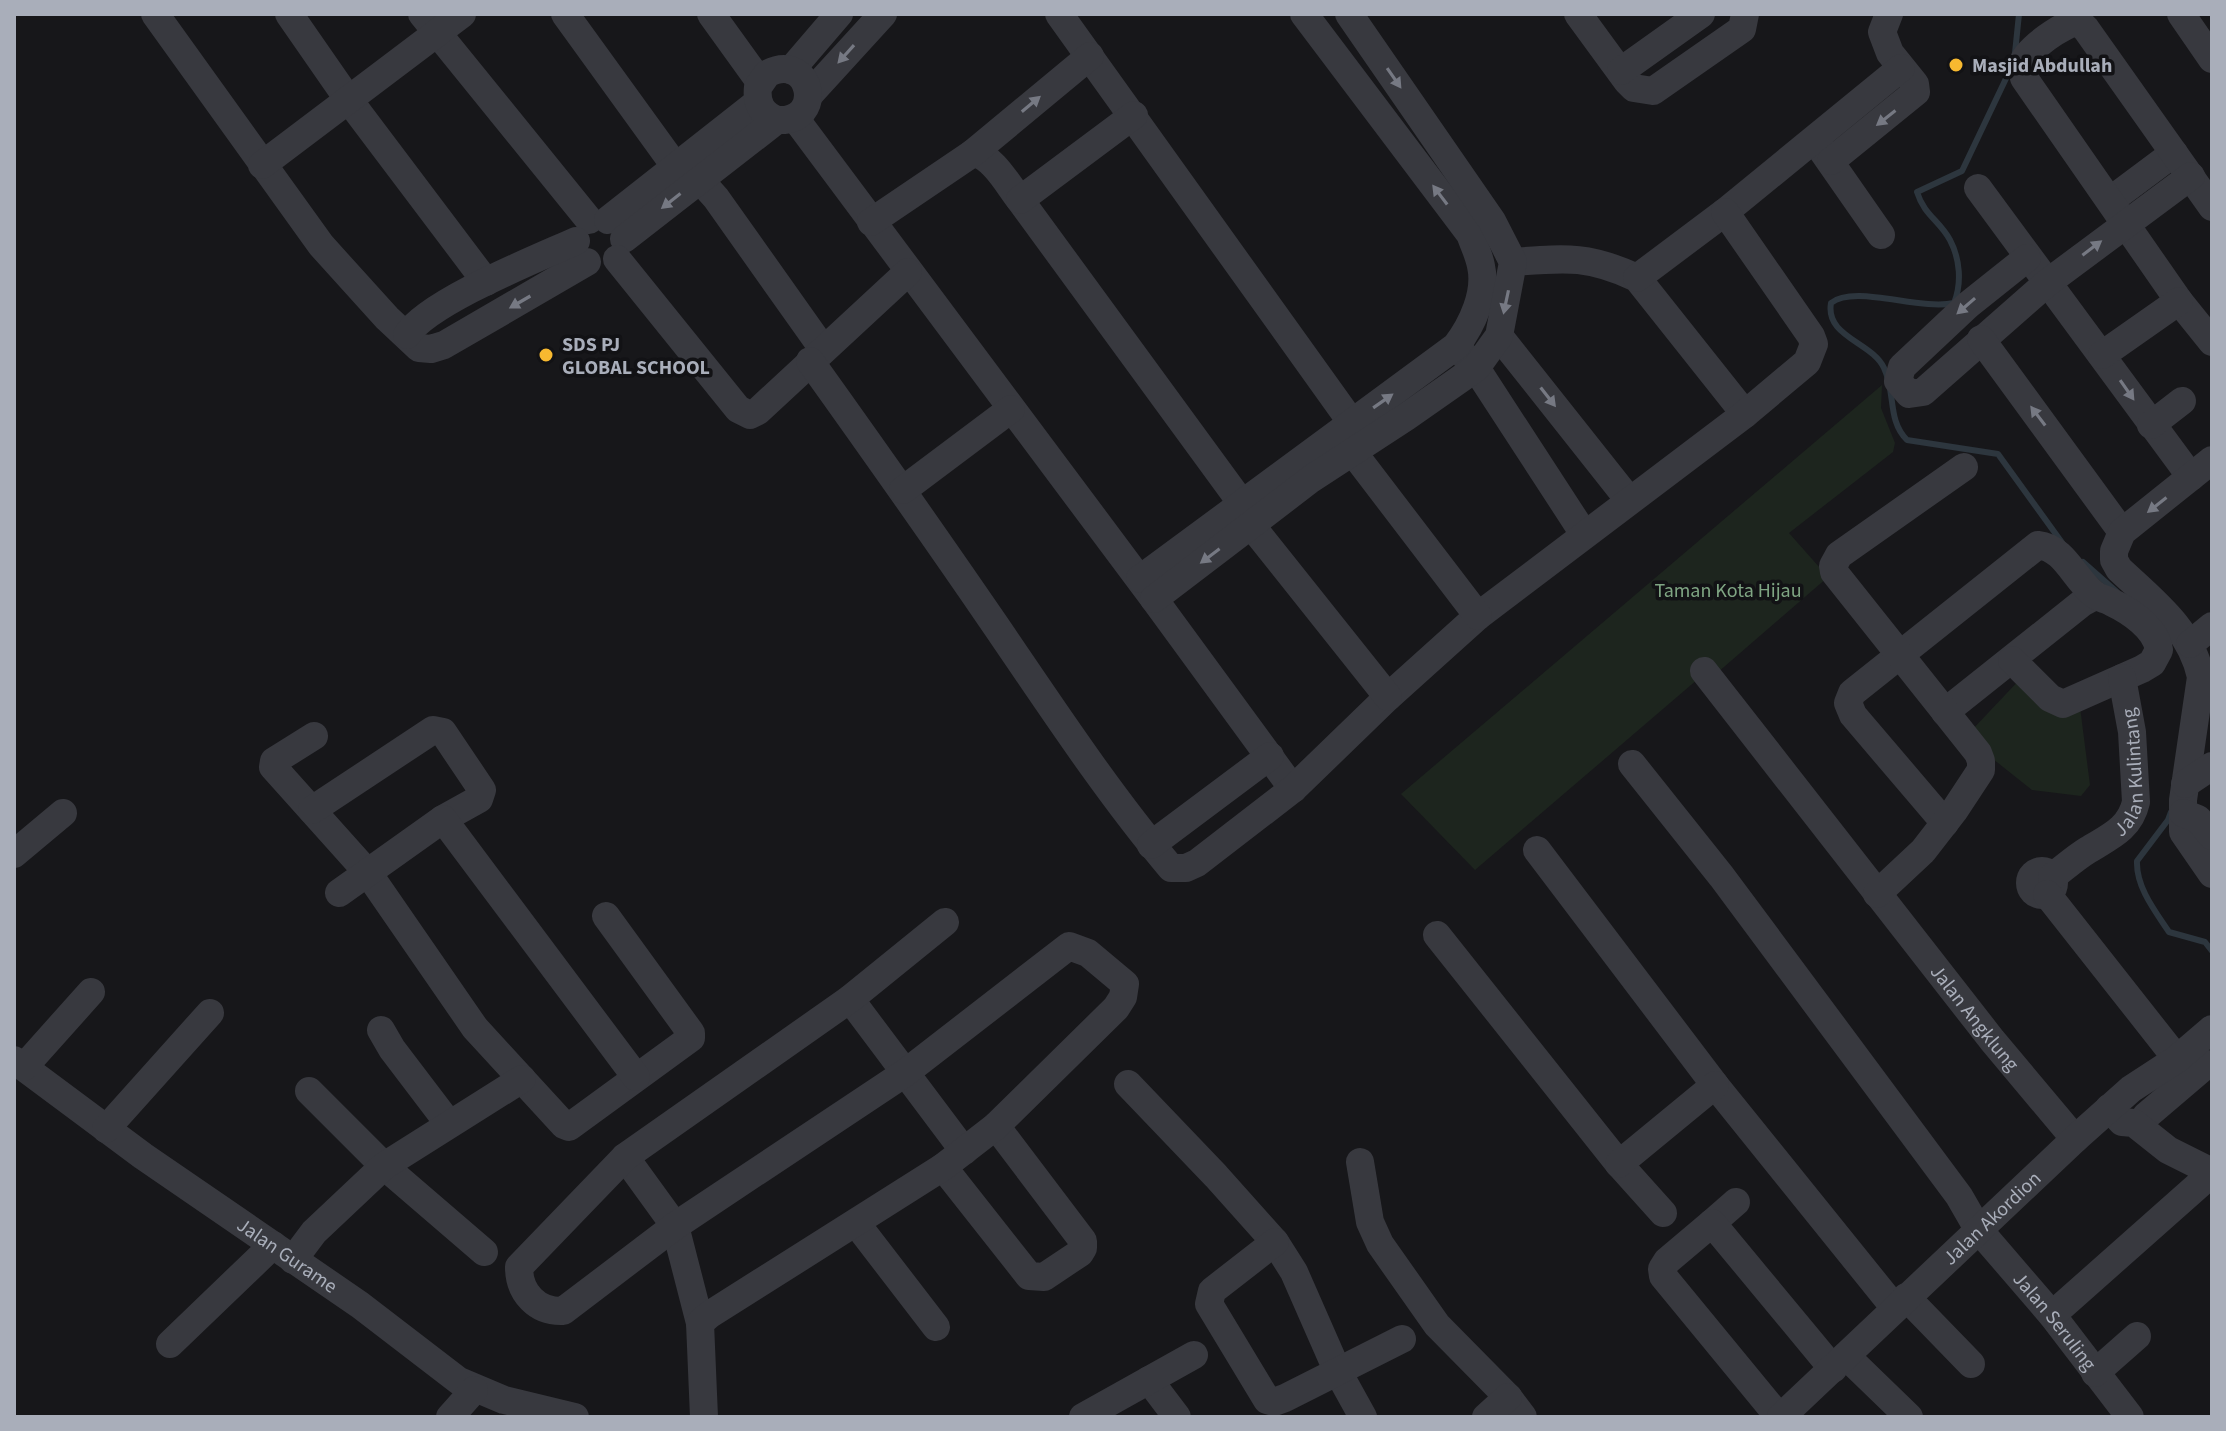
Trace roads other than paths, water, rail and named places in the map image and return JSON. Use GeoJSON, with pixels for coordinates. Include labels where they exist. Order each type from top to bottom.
{"type":"FeatureCollection","features":[{"type":"Feature","properties":{"kind":"street"},"geometry":{"type":"LineString","coordinates":[[155,14],[321,245],[387,318],[419,348],[431,349],[444,345],[600,240],[780,103],[883,14]]}},
{"type":"Feature","properties":{"kind":"street"},"geometry":{"type":"LineString","coordinates":[[289,14],[348,99],[486,282]]}},
{"type":"Feature","properties":{"kind":"street"},"geometry":{"type":"LineString","coordinates":[[262,165],[348,99],[428,23],[462,14]]}},
{"type":"Feature","properties":{"kind":"street"},"geometry":{"type":"LineString","coordinates":[[565,14],[687,173],[716,198],[903,490],[1035,684],[1151,845],[1171,868],[1186,868],[1197,863],[1293,789],[1478,616],[1745,414],[1807,362],[1814,344],[1811,336],[1725,212]]}},
{"type":"Feature","properties":{"kind":"street"},"geometry":{"type":"LineString","coordinates":[[711,14],[1147,589],[1293,789]]}},
{"type":"Feature","properties":{"kind":"street"},"geometry":{"type":"LineString","coordinates":[[780,103],[772,71],[791,70],[839,14]]}},
{"type":"Feature","properties":{"kind":"street"},"geometry":{"type":"LineString","coordinates":[[1059,14],[1352,423]]}},
{"type":"Feature","properties":{"kind":"street"},"geometry":{"type":"LineString","coordinates":[[1304,14],[1481,228],[1513,262]]}},
{"type":"Feature","properties":{"kind":"street"},"geometry":{"type":"LineString","coordinates":[[1147,589],[1306,471],[1352,423],[1456,346],[1468,330],[1481,285],[1481,228],[1349,14]]}},
{"type":"Feature","properties":{"kind":"street"},"geometry":{"type":"LineString","coordinates":[[1578,14],[1634,88],[1653,91],[1742,29],[1745,14]]}},
{"type":"Feature","properties":{"kind":"street"},"geometry":{"type":"LineString","coordinates":[[1621,71],[1701,14]]}},
{"type":"Feature","properties":{"kind":"street"},"geometry":{"type":"LineString","coordinates":[[1637,278],[1725,212],[1913,96],[1917,87],[1890,53],[1882,32],[1889,14]]}},
{"type":"Feature","properties":{"kind":"street"},"geometry":{"type":"LineString","coordinates":[[2095,14],[2201,179],[2212,207]]}},
{"type":"Feature","properties":{"kind":"street"},"geometry":{"type":"LineString","coordinates":[[2181,14],[2212,59]]}},
{"type":"Feature","properties":{"kind":"street"},"geometry":{"type":"LineString","coordinates":[[2201,179],[2174,153],[2079,22],[2068,23],[2029,52],[2022,71],[2179,301],[2212,342]]}},
{"type":"Feature","properties":{"kind":"street"},"geometry":{"type":"LineString","coordinates":[[428,23],[600,240],[743,413],[750,415],[758,411],[908,272]]}},
{"type":"Feature","properties":{"kind":"street"},"geometry":{"type":"LineString","coordinates":[[871,222],[973,153],[1090,56]]}},
{"type":"Feature","properties":{"kind":"street"},"geometry":{"type":"LineString","coordinates":[[1020,200],[1134,115]]}},
{"type":"Feature","properties":{"kind":"street"},"geometry":{"type":"LineString","coordinates":[[1822,150],[1881,235]]}},
{"type":"Feature","properties":{"kind":"street"},"geometry":{"type":"LineString","coordinates":[[973,153],[981,154],[988,160],[1020,200],[1247,515],[1388,697]]}},
{"type":"Feature","properties":{"kind":"street"},"geometry":{"type":"LineString","coordinates":[[2027,258],[1968,305],[1900,370],[1898,381],[1909,394],[1923,392],[2047,283],[2174,153]]}},
{"type":"Feature","properties":{"kind":"street"},"geometry":{"type":"LineString","coordinates":[[2118,211],[2201,179]]}},
{"type":"Feature","properties":{"kind":"street"},"geometry":{"type":"LineString","coordinates":[[1978,188],[2151,425],[2201,469],[2122,532],[2114,551],[2114,560],[2119,569],[2168,614],[2206,673],[2185,784],[2183,832],[2212,874]]}},
{"type":"Feature","properties":{"kind":"street"},"geometry":{"type":"LineString","coordinates":[[407,335],[425,316],[486,282],[600,240]]}},
{"type":"Feature","properties":{"kind":"street"},"geometry":{"type":"LineString","coordinates":[[1513,262],[1569,258],[1589,260],[1637,278],[1745,414]]}},
{"type":"Feature","properties":{"kind":"street"},"geometry":{"type":"LineString","coordinates":[[1306,471],[1352,451],[1476,368],[1499,336],[1513,262]]}},
{"type":"Feature","properties":{"kind":"street"},"geometry":{"type":"LineString","coordinates":[[2102,355],[2179,301]]}},
{"type":"Feature","properties":{"kind":"street"},"geometry":{"type":"LineString","coordinates":[[1499,336],[1629,500]]}},
{"type":"Feature","properties":{"kind":"street"},"geometry":{"type":"LineString","coordinates":[[1981,339],[2122,532]]}},
{"type":"Feature","properties":{"kind":"street"},"geometry":{"type":"LineString","coordinates":[[1456,346],[1476,368],[1584,534]]}},
{"type":"Feature","properties":{"kind":"street"},"geometry":{"type":"LineString","coordinates":[[2151,425],[2182,401]]}},
{"type":"Feature","properties":{"kind":"street"},"geometry":{"type":"LineString","coordinates":[[903,490],[1011,409]]}},
{"type":"Feature","properties":{"kind":"street"},"geometry":{"type":"LineString","coordinates":[[1352,451],[1478,616]]}},
{"type":"Feature","properties":{"kind":"street"},"geometry":{"type":"LineString","coordinates":[[1877,894],[1923,851],[1945,823],[1977,779],[1981,761],[1978,753],[1834,572],[1835,560],[1964,467]]}},
{"type":"Feature","properties":{"kind":"street"},"geometry":{"type":"LineString","coordinates":[[1945,823],[1853,715],[1848,703],[1852,693],[1898,654],[2038,545],[2048,546],[2058,553],[2095,596],[2122,608],[2155,635],[2159,650],[2152,663],[2063,704],[2050,698],[2012,660]]}},
{"type":"Feature","properties":{"kind":"street"},"geometry":{"type":"LineString","coordinates":[[1945,712],[2082,603],[2095,596]]}},
{"type":"Feature","properties":{"kind":"street"},"geometry":{"type":"LineString","coordinates":[[2190,644],[2212,626]]}},
{"type":"Feature","properties":{"kind":"street","name":"Jalan Angklung"},"geometry":{"type":"LineString","coordinates":[[1704,671],[1992,1040],[2075,1139]]}},
{"type":"Feature","properties":{"kind":"street","name":"Jalan Kulintang"},"geometry":{"type":"LineString","coordinates":[[2122,678],[2132,732],[2136,787],[2134,812],[2116,834],[2088,850],[2049,886],[2200,1053]]}},
{"type":"Feature","properties":{"kind":"street"},"geometry":{"type":"LineString","coordinates":[[312,810],[438,729],[482,790],[479,799],[443,819],[339,893]]}},
{"type":"Feature","properties":{"kind":"street"},"geometry":{"type":"LineString","coordinates":[[314,736],[272,764],[368,873],[475,1028],[569,1127],[689,1041],[691,1033],[606,916]]}},
{"type":"Feature","properties":{"kind":"street"},"geometry":{"type":"LineString","coordinates":[[1151,845],[1270,756]]}},
{"type":"Feature","properties":{"kind":"street","name":"Jalan Seruling"},"geometry":{"type":"LineString","coordinates":[[1632,764],[1722,877],[1959,1196],[1978,1229],[2052,1315],[2130,1417]]}},
{"type":"Feature","properties":{"kind":"street"},"geometry":{"type":"LineString","coordinates":[[2185,784],[2212,766]]}},
{"type":"Feature","properties":{"kind":"street"},"geometry":{"type":"LineString","coordinates":[[14,854],[63,813]]}},
{"type":"Feature","properties":{"kind":"street"},"geometry":{"type":"LineString","coordinates":[[2183,813],[2198,819],[2212,836]]}},
{"type":"Feature","properties":{"kind":"street"},"geometry":{"type":"LineString","coordinates":[[443,819],[636,1077]]}},
{"type":"Feature","properties":{"kind":"street"},"geometry":{"type":"LineString","coordinates":[[1537,850],[1715,1085],[1900,1302],[1971,1364]]}},
{"type":"Feature","properties":{"kind":"street"},"geometry":{"type":"LineString","coordinates":[[700,1323],[953,1159],[996,1126],[1116,1008],[1123,997],[1125,984],[1088,953],[1069,946],[905,1073],[675,1226],[563,1311],[550,1311],[532,1301],[519,1282],[519,1267],[625,1157],[850,999],[945,922]]}},
{"type":"Feature","properties":{"kind":"street"},"geometry":{"type":"LineString","coordinates":[[1437,935],[1619,1164],[1663,1213]]}},
{"type":"Feature","properties":{"kind":"street"},"geometry":{"type":"LineString","coordinates":[[19,1064],[91,992]]}},
{"type":"Feature","properties":{"kind":"street"},"geometry":{"type":"LineString","coordinates":[[850,999],[905,1073],[953,1159],[1029,1276],[1044,1277],[1080,1253],[1083,1241],[996,1126]]}},
{"type":"Feature","properties":{"kind":"street"},"geometry":{"type":"LineString","coordinates":[[106,1129],[210,1013]]}},
{"type":"Feature","properties":{"kind":"street"},"geometry":{"type":"LineString","coordinates":[[381,1030],[449,1124]]}},
{"type":"Feature","properties":{"kind":"street"},"geometry":{"type":"LineString","coordinates":[[2146,1116],[2200,1053]]}},
{"type":"Feature","properties":{"kind":"street","name":"Jalan Akordion"},"geometry":{"type":"LineString","coordinates":[[1785,1416],[1900,1302],[2121,1098],[2200,1053]]}},
{"type":"Feature","properties":{"kind":"street","name":"Jalan Gurame"},"geometry":{"type":"LineString","coordinates":[[19,1064],[106,1129],[371,1313],[459,1381],[474,1390],[524,1406],[575,1417]]}},
{"type":"Feature","properties":{"kind":"street"},"geometry":{"type":"LineString","coordinates":[[170,1344],[283,1252],[314,1232],[384,1166],[522,1079]]}},
{"type":"Feature","properties":{"kind":"street"},"geometry":{"type":"LineString","coordinates":[[1128,1084],[1275,1242],[1294,1272],[1337,1370],[1363,1417]]}},
{"type":"Feature","properties":{"kind":"street"},"geometry":{"type":"LineString","coordinates":[[1619,1164],[1715,1085]]}},
{"type":"Feature","properties":{"kind":"street"},"geometry":{"type":"LineString","coordinates":[[309,1091],[384,1166],[484,1252]]}},
{"type":"Feature","properties":{"kind":"street"},"geometry":{"type":"LineString","coordinates":[[2052,1315],[2211,1174],[2168,1150],[2134,1123],[2122,1122],[2121,1098]]}},
{"type":"Feature","properties":{"kind":"street"},"geometry":{"type":"LineString","coordinates":[[625,1157],[675,1226],[700,1323],[704,1417]]}},
{"type":"Feature","properties":{"kind":"street"},"geometry":{"type":"LineString","coordinates":[[1360,1162],[1370,1222],[1380,1244],[1437,1325],[1516,1407],[1486,1417]]}},
{"type":"Feature","properties":{"kind":"street"},"geometry":{"type":"LineString","coordinates":[[1736,1202],[1667,1261],[1661,1273],[1785,1416]]}},
{"type":"Feature","properties":{"kind":"street"},"geometry":{"type":"LineString","coordinates":[[856,1223],[936,1327]]}},
{"type":"Feature","properties":{"kind":"street"},"geometry":{"type":"LineString","coordinates":[[1712,1223],[1840,1362],[1909,1417]]}},
{"type":"Feature","properties":{"kind":"street"},"geometry":{"type":"LineString","coordinates":[[1275,1242],[1212,1291],[1209,1304],[1267,1400],[1274,1402],[1285,1398],[1402,1339]]}},
{"type":"Feature","properties":{"kind":"street"},"geometry":{"type":"LineString","coordinates":[[2095,1373],[2137,1336]]}},
{"type":"Feature","properties":{"kind":"street"},"geometry":{"type":"LineString","coordinates":[[1083,1417],[1194,1355]]}},
{"type":"Feature","properties":{"kind":"street"},"geometry":{"type":"LineString","coordinates":[[1149,1380],[1177,1417]]}},
{"type":"Feature","properties":{"kind":"street"},"geometry":{"type":"LineString","coordinates":[[450,1417],[474,1390]]}},
{"type":"Feature","properties":{"kind":"waterway"},"geometry":{"type":"LineString","coordinates":[[2015,53],[2019,14]]}},
{"type":"Feature","properties":{"kind":"waterway"},"geometry":{"type":"LineString","coordinates":[[2011,68],[1962,171],[1917,192],[1924,207],[1946,233],[1956,255],[1959,279],[1954,303],[1924,304],[1856,296],[1831,303],[1831,314],[1842,332],[1870,352],[1884,368],[1894,415],[1907,440],[1998,454],[2063,544]]}},
{"type":"Feature","properties":{"kind":"waterway"},"geometry":{"type":"LineString","coordinates":[[2083,562],[2117,592]]}},
{"type":"Feature","properties":{"kind":"waterway"},"geometry":{"type":"LineString","coordinates":[[2171,812],[2137,861],[2140,880],[2147,898],[2169,932],[2205,942],[2212,951]]}},
{"type":"Feature","properties":{"kind":"place","name":"Masjid Abdullah"},"geometry":{"type":"Point","coordinates":[1956,65]}},
{"type":"Feature","properties":{"kind":"place","name":"SDS PJ GLOBAL SCHOOL"},"geometry":{"type":"Point","coordinates":[546,355]}},
{"type":"Feature","properties":{"kind":"park label","name":"Taman Kota Hijau"},"geometry":{"type":"Point","coordinates":[1728,590]}}]}
